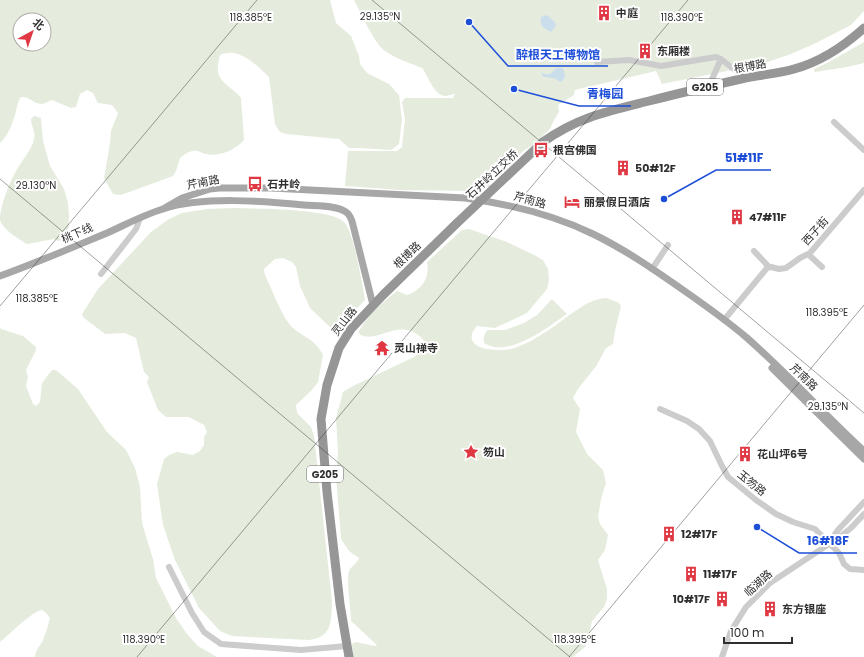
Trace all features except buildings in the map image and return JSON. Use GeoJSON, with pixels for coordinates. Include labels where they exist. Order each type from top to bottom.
{"type":"FeatureCollection","features":[{"type":"Feature","properties":{"kind":"highway","name":"根博路"},"geometry":{"type":"LineString","coordinates":[[543,142],[586,118],[613,110],[709,86],[794,69],[814,62],[838,48],[864,28]]}},
{"type":"Feature","properties":{"kind":"highway","name":"石井岭立交桥"},"geometry":{"type":"LineString","coordinates":[[457,223],[543,142]]}},
{"type":"Feature","properties":{"kind":"highway","name":"根博路"},"geometry":{"type":"LineString","coordinates":[[373,305],[457,223]]}},
{"type":"Feature","properties":{"kind":"highway","name":"灵山路"},"geometry":{"type":"LineString","coordinates":[[348,657],[340,604],[328,499],[321,419],[327,385],[338,348],[351,329],[373,305]]}},
{"type":"Feature","properties":{"kind":"main road","name":"芹南路"},"geometry":{"type":"LineString","coordinates":[[163,208],[182,198],[210,189],[271,188],[465,198],[498,203],[569,224],[610,243],[652,269],[724,320],[746,337],[864,451]]}},
{"type":"Feature","properties":{"kind":"main road","name":"灵山路"},"geometry":{"type":"LineString","coordinates":[[163,208],[193,202],[227,201],[303,204],[339,209],[346,212],[351,217],[373,305]]}},
{"type":"Feature","properties":{"kind":"main road","name":"桃下线"},"geometry":{"type":"LineString","coordinates":[[0,276],[41,261],[163,208]]}},
{"type":"Feature","properties":{"kind":"main road"},"geometry":{"type":"LineString","coordinates":[[724,320],[742,340],[864,459]]}},
{"type":"Feature","properties":{"kind":"street"},"geometry":{"type":"LineString","coordinates":[[597,62],[629,60],[661,66],[716,57],[721,59],[745,78]]}},
{"type":"Feature","properties":{"kind":"street"},"geometry":{"type":"LineString","coordinates":[[709,86],[721,59]]}},
{"type":"Feature","properties":{"kind":"street"},"geometry":{"type":"LineString","coordinates":[[834,122],[864,150]]}},
{"type":"Feature","properties":{"kind":"street","name":"西子街"},"geometry":{"type":"LineString","coordinates":[[769,267],[779,269],[786,268],[808,254],[864,190]]}},
{"type":"Feature","properties":{"kind":"street"},"geometry":{"type":"LineString","coordinates":[[101,274],[136,229],[140,218]]}},
{"type":"Feature","properties":{"kind":"street"},"geometry":{"type":"LineString","coordinates":[[652,269],[668,245]]}},
{"type":"Feature","properties":{"kind":"street"},"geometry":{"type":"LineString","coordinates":[[724,320],[769,267],[754,251]]}},
{"type":"Feature","properties":{"kind":"street"},"geometry":{"type":"LineString","coordinates":[[808,254],[822,267]]}},
{"type":"Feature","properties":{"kind":"street","name":"玉笏路"},"geometry":{"type":"LineString","coordinates":[[660,409],[687,421],[699,429],[710,441],[728,477],[756,500],[776,514],[793,522],[815,529],[839,553],[844,564],[850,569],[864,570]]}},
{"type":"Feature","properties":{"kind":"street"},"geometry":{"type":"LineString","coordinates":[[829,543],[838,530],[864,502]]}},
{"type":"Feature","properties":{"kind":"street","name":"临湖路"},"geometry":{"type":"LineString","coordinates":[[722,657],[732,631],[746,606],[770,583],[851,528],[864,514]]}},
{"type":"Feature","properties":{"kind":"street"},"geometry":{"type":"LineString","coordinates":[[169,567],[192,613],[204,632],[220,644],[301,650],[347,646]]}},
{"type":"Feature","properties":{"kind":"green space"},"geometry":{"type":"Polygon","coordinates":[[[0,0],[330,0],[336,23],[351,36],[359,56],[360,64],[367,73],[389,84],[399,95],[402,120],[399,144],[391,150],[349,148],[339,139],[286,134],[280,132],[275,124],[269,77],[247,58],[234,53],[227,53],[220,55],[218,71],[221,79],[241,98],[244,140],[237,147],[222,154],[211,155],[198,151],[188,153],[180,158],[173,176],[121,195],[113,194],[104,178],[111,131],[118,113],[112,105],[98,103],[93,93],[87,90],[80,94],[76,107],[71,108],[52,100],[40,104],[21,97],[11,127],[5,138],[0,143],[0,0]]]}},
{"type":"Feature","properties":{"kind":"green space"},"geometry":{"type":"Polygon","coordinates":[[[354,0],[864,0],[864,11],[851,25],[791,54],[762,64],[662,84],[656,71],[575,90],[574,95],[558,105],[559,112],[550,129],[533,145],[523,151],[512,162],[495,162],[490,173],[490,187],[480,186],[480,191],[400,190],[345,186],[348,151],[397,151],[402,147],[405,119],[402,102],[405,98],[453,98],[455,94],[445,96],[441,95],[434,88],[422,68],[398,59],[385,51],[372,35],[354,0]]]}},
{"type":"Feature","properties":{"kind":"green space"},"geometry":{"type":"Polygon","coordinates":[[[864,42],[864,63],[815,72],[814,69],[864,42]]]}},
{"type":"Feature","properties":{"kind":"green space"},"geometry":{"type":"Polygon","coordinates":[[[34,116],[41,118],[43,141],[50,166],[64,189],[68,203],[68,234],[65,239],[58,241],[54,239],[27,244],[4,227],[0,220],[0,214],[9,184],[33,143],[34,134],[31,119],[34,116]]]}},
{"type":"Feature","properties":{"kind":"green space"},"geometry":{"type":"Polygon","coordinates":[[[234,208],[293,210],[326,214],[338,218],[345,223],[351,237],[357,257],[364,294],[365,300],[342,324],[337,328],[331,328],[310,308],[300,286],[296,267],[292,262],[283,258],[275,259],[264,269],[265,275],[289,323],[298,332],[313,342],[320,349],[323,355],[318,382],[296,405],[297,413],[311,427],[314,436],[332,601],[331,621],[327,632],[317,638],[309,640],[232,636],[220,631],[199,608],[175,560],[163,525],[157,484],[164,459],[177,452],[193,455],[200,451],[204,445],[204,437],[207,432],[204,425],[189,417],[166,417],[158,410],[147,382],[149,377],[144,372],[136,338],[125,333],[105,334],[84,318],[82,314],[98,289],[151,232],[169,219],[182,213],[207,209],[234,208]]]}},
{"type":"Feature","properties":{"kind":"green space"},"geometry":{"type":"Polygon","coordinates":[[[469,229],[507,242],[543,260],[548,269],[549,280],[547,289],[527,313],[495,328],[477,326],[473,331],[472,339],[478,346],[489,349],[508,350],[520,346],[551,329],[573,312],[597,299],[607,298],[618,302],[621,306],[613,344],[606,348],[597,365],[578,389],[573,398],[580,409],[576,432],[587,454],[603,470],[606,483],[601,499],[598,517],[600,524],[608,535],[605,550],[598,560],[607,589],[607,599],[604,607],[592,621],[586,646],[573,657],[353,657],[352,644],[356,642],[375,646],[377,645],[351,621],[348,576],[350,569],[359,558],[349,551],[341,539],[336,476],[338,451],[336,418],[343,392],[414,357],[425,348],[426,343],[417,334],[408,330],[391,331],[367,337],[359,334],[359,331],[381,304],[397,291],[407,295],[421,287],[426,278],[428,268],[427,262],[462,230],[469,229]]]}},
{"type":"Feature","properties":{"kind":"green space"},"geometry":{"type":"Polygon","coordinates":[[[552,299],[567,314],[539,333],[516,344],[504,347],[494,347],[484,343],[484,336],[487,330],[505,330],[524,323],[537,315],[552,299]]]}},
{"type":"Feature","properties":{"kind":"green space"},"geometry":{"type":"Polygon","coordinates":[[[0,327],[1,329],[23,336],[36,347],[26,370],[28,377],[26,386],[33,404],[36,406],[40,402],[42,383],[52,370],[56,370],[78,389],[107,432],[126,450],[135,468],[140,487],[142,523],[153,559],[156,578],[176,618],[187,634],[198,646],[217,657],[35,657],[44,637],[50,618],[42,610],[32,615],[0,642],[0,327]]]}},
{"type":"Feature","properties":{"kind":"water"},"geometry":{"type":"Polygon","coordinates":[[[547,15],[555,22],[556,26],[551,32],[544,28],[541,24],[541,17],[547,15]]]}},
{"type":"Feature","properties":{"kind":"water"},"geometry":{"type":"Polygon","coordinates":[[[557,68],[562,68],[564,71],[565,77],[560,82],[554,78],[544,77],[542,75],[541,72],[544,74],[550,74],[557,68]]]}},
{"type":"Feature","properties":{"kind":"place","name":"中庭"},"geometry":{"type":"Point","coordinates":[604,13]}},
{"type":"Feature","properties":{"kind":"place","name":"醉根天工博物馆"},"geometry":{"type":"Point","coordinates":[469,22]}},
{"type":"Feature","properties":{"kind":"place","name":"东厢楼"},"geometry":{"type":"Point","coordinates":[645,51]}},
{"type":"Feature","properties":{"kind":"place","name":"青梅园"},"geometry":{"type":"Point","coordinates":[514,89]}},
{"type":"Feature","properties":{"kind":"place","name":"根宫佛国"},"geometry":{"type":"Point","coordinates":[541,150]}},
{"type":"Feature","properties":{"kind":"place","name":"50#12F"},"geometry":{"type":"Point","coordinates":[623,168]}},
{"type":"Feature","properties":{"kind":"place","name":"石井岭"},"geometry":{"type":"Point","coordinates":[255,184]}},
{"type":"Feature","properties":{"kind":"place","name":"51#11F"},"geometry":{"type":"Point","coordinates":[664,199]}},
{"type":"Feature","properties":{"kind":"place","name":"丽景假日酒店"},"geometry":{"type":"Point","coordinates":[572,202]}},
{"type":"Feature","properties":{"kind":"place","name":"47#11F"},"geometry":{"type":"Point","coordinates":[737,217]}},
{"type":"Feature","properties":{"kind":"place","name":"灵山禅寺"},"geometry":{"type":"Point","coordinates":[382,348]}},
{"type":"Feature","properties":{"kind":"place","name":"笏山"},"geometry":{"type":"Point","coordinates":[471,452]}},
{"type":"Feature","properties":{"kind":"place","name":"花山坪6号"},"geometry":{"type":"Point","coordinates":[745,454]}},
{"type":"Feature","properties":{"kind":"place","name":"16#18F"},"geometry":{"type":"Point","coordinates":[757,527]}},
{"type":"Feature","properties":{"kind":"place","name":"12#17F"},"geometry":{"type":"Point","coordinates":[669,534]}},
{"type":"Feature","properties":{"kind":"place","name":"11#17F"},"geometry":{"type":"Point","coordinates":[691,574]}},
{"type":"Feature","properties":{"kind":"place","name":"10#17F"},"geometry":{"type":"Point","coordinates":[722,599]}},
{"type":"Feature","properties":{"kind":"place","name":"东方银座"},"geometry":{"type":"Point","coordinates":[770,609]}}]}
